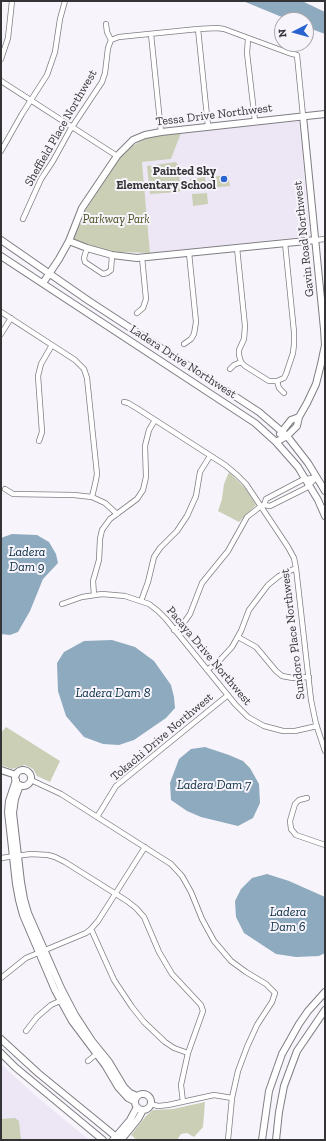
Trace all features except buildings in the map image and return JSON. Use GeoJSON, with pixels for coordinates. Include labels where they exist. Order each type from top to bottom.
{"type":"FeatureCollection","features":[{"type":"Feature","properties":{"kind":"street"},"geometry":{"type":"LineString","coordinates":[[1,59],[8,38],[12,1]]}},
{"type":"Feature","properties":{"kind":"street"},"geometry":{"type":"LineString","coordinates":[[1,151],[47,75],[52,64],[60,19],[65,1]]}},
{"type":"Feature","properties":{"kind":"street"},"geometry":{"type":"LineString","coordinates":[[106,24],[107,32],[112,40],[119,37],[217,28],[224,29],[248,39],[247,53],[255,122]]}},
{"type":"Feature","properties":{"kind":"street"},"geometry":{"type":"LineString","coordinates":[[198,29],[208,126]]}},
{"type":"Feature","properties":{"kind":"street"},"geometry":{"type":"LineString","coordinates":[[151,34],[161,132]]}},
{"type":"Feature","properties":{"kind":"street","name":"Gavin Road Northwest"},"geometry":{"type":"LineString","coordinates":[[248,39],[297,55],[324,329],[325,345],[316,384],[299,417],[297,426],[287,436],[276,442]]}},
{"type":"Feature","properties":{"kind":"street","name":"Sheffield Place Northwest"},"geometry":{"type":"LineString","coordinates":[[23,219],[41,179],[102,82],[105,73],[108,48],[112,40]]}},
{"type":"Feature","properties":{"kind":"street"},"geometry":{"type":"LineString","coordinates":[[1,81],[78,129],[117,156]]}},
{"type":"Feature","properties":{"kind":"street","name":"Tessa Drive Northwest"},"geometry":{"type":"LineString","coordinates":[[43,284],[69,241],[82,208],[117,156],[133,140],[144,135],[161,132],[325,114]]}},
{"type":"Feature","properties":{"kind":"street"},"geometry":{"type":"LineString","coordinates":[[69,241],[112,255],[142,257],[325,239]]}},
{"type":"Feature","properties":{"kind":"street","name":"Ladera Drive Northwest"},"geometry":{"type":"LineString","coordinates":[[1,240],[49,274],[259,412],[287,436],[308,463],[325,491]]}},
{"type":"Feature","properties":{"kind":"street"},"geometry":{"type":"LineString","coordinates":[[237,248],[245,326],[244,339],[239,355],[241,362],[269,381],[277,381],[284,378],[286,374],[293,353],[294,344],[285,243]]}},
{"type":"Feature","properties":{"kind":"street"},"geometry":{"type":"LineString","coordinates":[[87,248],[84,258],[85,262],[103,274],[110,270],[112,255]]}},
{"type":"Feature","properties":{"kind":"street"},"geometry":{"type":"LineString","coordinates":[[184,344],[191,339],[194,334],[196,322],[189,253]]}},
{"type":"Feature","properties":{"kind":"street","name":"Ladera Drive Northwest"},"geometry":{"type":"LineString","coordinates":[[1,256],[255,423],[276,442],[298,467],[318,500],[325,516]]}},
{"type":"Feature","properties":{"kind":"street"},"geometry":{"type":"LineString","coordinates":[[137,313],[143,308],[146,299],[142,257]]}},
{"type":"Feature","properties":{"kind":"street"},"geometry":{"type":"LineString","coordinates":[[1,312],[74,360],[84,369],[87,378],[97,474],[92,497]]}},
{"type":"Feature","properties":{"kind":"street"},"geometry":{"type":"LineString","coordinates":[[1,334],[11,318]]}},
{"type":"Feature","properties":{"kind":"street"},"geometry":{"type":"LineString","coordinates":[[39,441],[42,432],[38,376],[41,364],[52,345]]}},
{"type":"Feature","properties":{"kind":"street"},"geometry":{"type":"LineString","coordinates":[[230,369],[234,365],[241,362]]}},
{"type":"Feature","properties":{"kind":"street"},"geometry":{"type":"LineString","coordinates":[[277,381],[279,388],[284,393]]}},
{"type":"Feature","properties":{"kind":"street","name":"Sundoro Place Northwest"},"geometry":{"type":"LineString","coordinates":[[124,402],[155,420],[237,475],[246,484],[262,506],[288,546],[294,558],[296,568],[311,700],[317,726],[325,750]]}},
{"type":"Feature","properties":{"kind":"street","name":"Gavin Road Northwest"},"geometry":{"type":"LineString","coordinates":[[276,442],[282,431],[291,420],[299,417]]}},
{"type":"Feature","properties":{"kind":"street"},"geometry":{"type":"LineString","coordinates":[[94,595],[94,581],[99,560],[101,535],[106,524],[136,499],[143,490],[146,477],[144,452],[146,440],[149,430],[155,420]]}},
{"type":"Feature","properties":{"kind":"street"},"geometry":{"type":"LineString","coordinates":[[141,601],[148,582],[154,557],[160,548],[177,531],[187,516],[196,496],[200,472],[210,456]]}},
{"type":"Feature","properties":{"kind":"street"},"geometry":{"type":"LineString","coordinates":[[174,630],[185,621],[190,614],[202,583],[228,551],[243,521],[252,512],[262,506],[266,499],[317,477]]}},
{"type":"Feature","properties":{"kind":"street"},"geometry":{"type":"LineString","coordinates":[[262,506],[270,506],[307,482]]}},
{"type":"Feature","properties":{"kind":"street"},"geometry":{"type":"LineString","coordinates":[[5,489],[13,494],[74,495],[92,497],[105,504],[117,514]]}},
{"type":"Feature","properties":{"kind":"street"},"geometry":{"type":"LineString","coordinates":[[207,670],[223,657],[232,647],[238,637],[249,610],[268,585],[279,576],[296,568]]}},
{"type":"Feature","properties":{"kind":"street","name":"Pacaya Drive Northwest"},"geometry":{"type":"LineString","coordinates":[[62,604],[75,599],[94,595],[120,595],[141,601],[158,611],[248,717],[264,726],[283,731],[300,730],[317,726]]}},
{"type":"Feature","properties":{"kind":"street"},"geometry":{"type":"LineString","coordinates":[[238,637],[256,647],[282,676],[289,678],[308,677]]}},
{"type":"Feature","properties":{"kind":"street","name":"Tokachi Drive Northwest"},"geometry":{"type":"LineString","coordinates":[[97,817],[116,786],[228,695]]}},
{"type":"Feature","properties":{"kind":"street"},"geometry":{"type":"LineString","coordinates":[[1,770],[17,780],[28,784],[31,780]]}},
{"type":"Feature","properties":{"kind":"street"},"geometry":{"type":"LineString","coordinates":[[31,780],[30,774],[26,770],[20,770],[17,780],[14,813],[15,856],[24,899],[41,951],[63,999],[98,1052],[109,1062],[124,1087],[143,1110]]}},
{"type":"Feature","properties":{"kind":"street"},"geometry":{"type":"LineString","coordinates":[[31,780],[56,791],[172,864],[182,876],[191,892],[202,919],[214,941],[230,961],[266,984],[275,993],[272,1002],[247,1046],[238,1071],[232,1098],[228,1140]]}},
{"type":"Feature","properties":{"kind":"street"},"geometry":{"type":"LineString","coordinates":[[307,798],[299,800],[295,804],[290,820],[291,829],[296,835],[325,845]]}},
{"type":"Feature","properties":{"kind":"street"},"geometry":{"type":"LineString","coordinates":[[1,978],[26,958],[86,933],[91,929],[98,922],[145,847]]}},
{"type":"Feature","properties":{"kind":"street"},"geometry":{"type":"LineString","coordinates":[[1,858],[38,854],[55,857],[136,908],[144,917],[159,952],[172,974],[201,1005],[203,1011],[188,1053],[181,1085],[183,1102]]}},
{"type":"Feature","properties":{"kind":"street"},"geometry":{"type":"LineString","coordinates":[[91,929],[114,980],[136,1012],[164,1042],[174,1048],[188,1053]]}},
{"type":"Feature","properties":{"kind":"street"},"geometry":{"type":"LineString","coordinates":[[262,1140],[268,1096],[278,1065],[288,1042],[299,1024],[308,1011],[325,992]]}},
{"type":"Feature","properties":{"kind":"street"},"geometry":{"type":"LineString","coordinates":[[26,1031],[37,1017],[63,999]]}},
{"type":"Feature","properties":{"kind":"street"},"geometry":{"type":"LineString","coordinates":[[276,1140],[284,1086],[297,1051],[325,1010]]}},
{"type":"Feature","properties":{"kind":"street"},"geometry":{"type":"LineString","coordinates":[[1,1039],[38,1073],[117,1139]]}},
{"type":"Feature","properties":{"kind":"street"},"geometry":{"type":"LineString","coordinates":[[88,1061],[98,1052]]}},
{"type":"Feature","properties":{"kind":"street"},"geometry":{"type":"LineString","coordinates":[[1,1053],[43,1091],[102,1140]]}},
{"type":"Feature","properties":{"kind":"street"},"geometry":{"type":"LineString","coordinates":[[117,1139],[130,1120],[136,1102],[141,1094],[150,1096],[151,1104]]}},
{"type":"Feature","properties":{"kind":"street"},"geometry":{"type":"LineString","coordinates":[[151,1104],[158,1106],[214,1095],[232,1098]]}},
{"type":"Feature","properties":{"kind":"street"},"geometry":{"type":"LineString","coordinates":[[117,1139],[138,1119],[143,1110],[151,1104]]}},
{"type":"Feature","properties":{"kind":"shaded area","name":"Painted Sky Elementary School"},"geometry":{"type":"Polygon","coordinates":[[[299,121],[310,236],[150,253],[142,162],[171,159],[181,133],[299,121]]]}},
{"type":"Feature","properties":{"kind":"shaded area"},"geometry":{"type":"Polygon","coordinates":[[[1,1064],[35,1095],[89,1140],[1,1140],[1,1064]]]}},
{"type":"Feature","properties":{"kind":"green space","name":"Parkway Park"},"geometry":{"type":"Polygon","coordinates":[[[181,133],[171,159],[142,162],[150,253],[119,252],[98,249],[73,239],[86,209],[121,156],[130,147],[152,136],[181,133]]]}},
{"type":"Feature","properties":{"kind":"green space"},"geometry":{"type":"Polygon","coordinates":[[[176,162],[178,165],[181,190],[179,192],[150,194],[147,166],[176,162]]]}},
{"type":"Feature","properties":{"kind":"green space"},"geometry":{"type":"Polygon","coordinates":[[[228,175],[230,186],[210,188],[209,177],[228,175]]]}},
{"type":"Feature","properties":{"kind":"green space"},"geometry":{"type":"Polygon","coordinates":[[[205,177],[207,189],[191,190],[190,179],[205,177]]]}},
{"type":"Feature","properties":{"kind":"green space"},"geometry":{"type":"Polygon","coordinates":[[[207,193],[208,204],[193,206],[192,194],[207,193]]]}},
{"type":"Feature","properties":{"kind":"green space"},"geometry":{"type":"Polygon","coordinates":[[[229,472],[246,489],[256,505],[239,522],[218,511],[222,499],[224,484],[229,472]]]}},
{"type":"Feature","properties":{"kind":"green space"},"geometry":{"type":"Polygon","coordinates":[[[6,727],[60,761],[50,782],[37,776],[33,769],[25,765],[12,769],[1,765],[1,733],[6,727]]]}},
{"type":"Feature","properties":{"kind":"green space"},"geometry":{"type":"Polygon","coordinates":[[[205,1102],[203,1127],[194,1137],[187,1133],[181,1134],[177,1140],[137,1140],[131,1135],[146,1116],[153,1110],[173,1109],[205,1102]]]}},
{"type":"Feature","properties":{"kind":"green space"},"geometry":{"type":"Polygon","coordinates":[[[15,1118],[19,1121],[21,1140],[1,1140],[1,1119],[15,1118]]]}},
{"type":"Feature","properties":{"kind":"water"},"geometry":{"type":"Polygon","coordinates":[[[243,1],[302,1],[325,12],[325,34],[314,30],[314,12],[274,12],[274,14],[243,1]]]}},
{"type":"Feature","properties":{"kind":"water","name":"Ladera Dam 9"},"geometry":{"type":"Polygon","coordinates":[[[12,534],[37,535],[49,542],[56,554],[58,563],[43,579],[30,611],[18,632],[10,635],[1,634],[1,538],[12,534]]]}},
{"type":"Feature","properties":{"kind":"water","name":"Ladera Dam 8"},"geometry":{"type":"Polygon","coordinates":[[[112,640],[135,647],[154,661],[171,685],[175,708],[166,718],[134,740],[119,745],[103,744],[84,737],[66,716],[58,691],[57,663],[64,652],[84,641],[112,640]]]}},
{"type":"Feature","properties":{"kind":"water","name":"Ladera Dam 7"},"geometry":{"type":"Polygon","coordinates":[[[205,747],[243,761],[250,768],[259,784],[260,803],[253,818],[238,826],[201,817],[187,811],[171,800],[170,783],[179,759],[191,749],[205,747]]]}},
{"type":"Feature","properties":{"kind":"water","name":"Ladera Dam 6"},"geometry":{"type":"Polygon","coordinates":[[[267,874],[289,881],[325,897],[325,953],[319,956],[296,957],[276,954],[244,933],[236,917],[235,901],[241,889],[252,878],[267,874]]]}},
{"type":"Feature","properties":{"kind":"place","name":"Painted Sky Elementary School"},"geometry":{"type":"Point","coordinates":[224,179]}}]}
